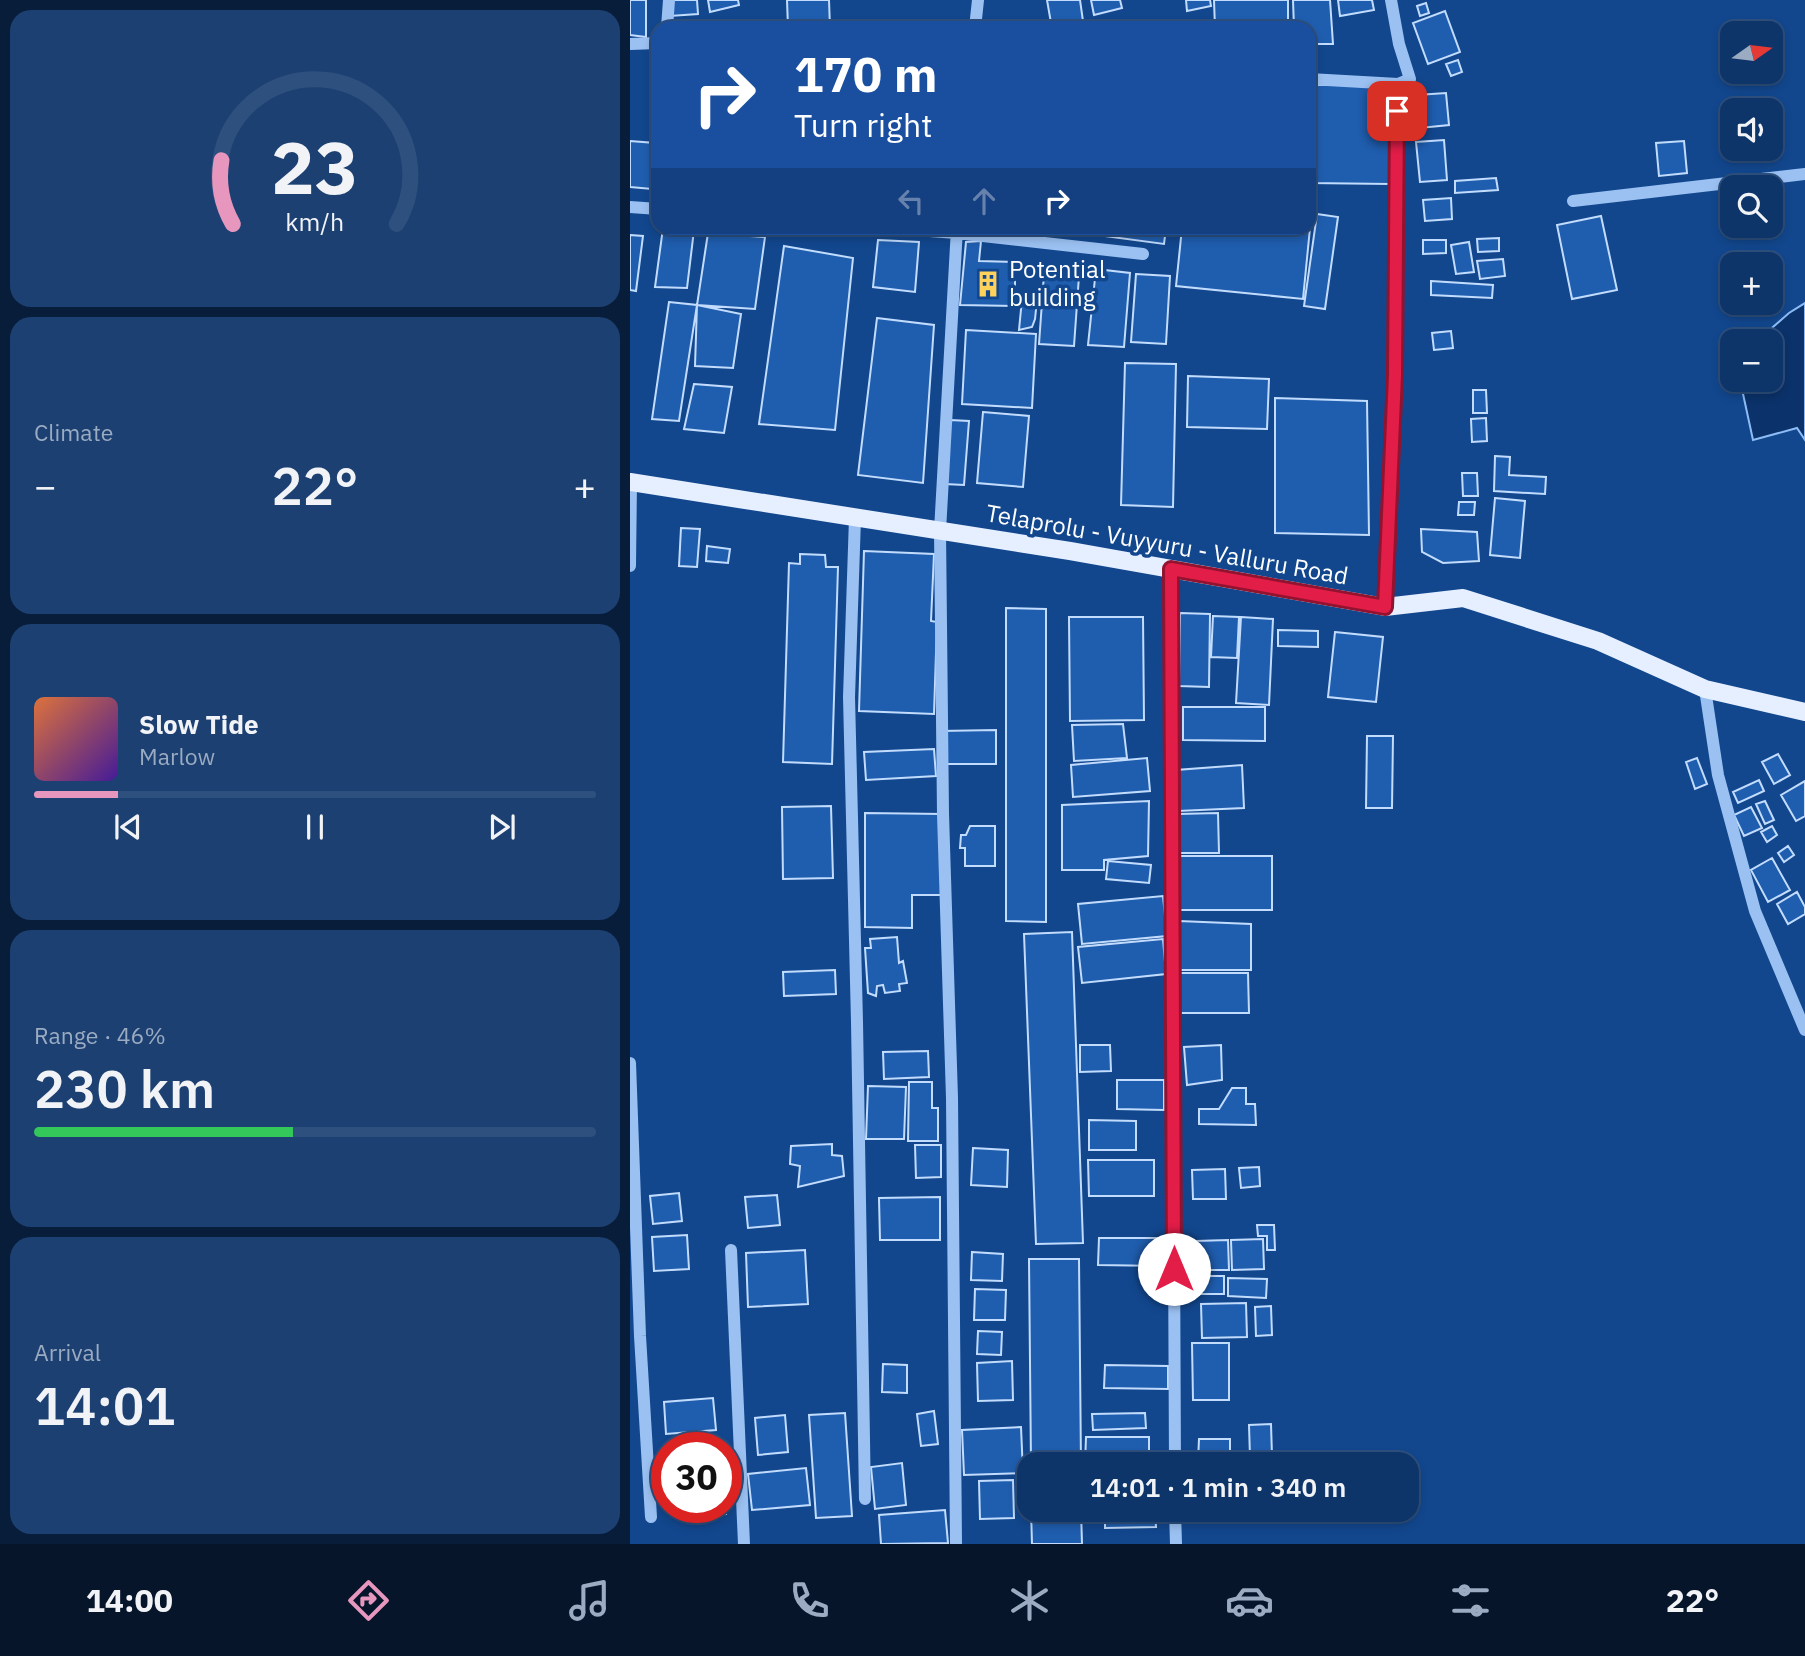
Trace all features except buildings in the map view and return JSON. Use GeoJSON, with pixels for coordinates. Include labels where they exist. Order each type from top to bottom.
{"type":"FeatureCollection","features":[{"type":"Feature","properties":{"kind":"main road","name":"Telaprolu - Vuyyuru - Valluru Road"},"geometry":{"type":"LineString","coordinates":[[631,482],[1070,551],[1385,607],[1463,598],[1598,641],[1705,689],[1805,712]]}},
{"type":"Feature","properties":{"kind":"street"},"geometry":{"type":"LineString","coordinates":[[668,21],[669,0]]}},
{"type":"Feature","properties":{"kind":"street"},"geometry":{"type":"LineString","coordinates":[[976,21],[978,0]]}},
{"type":"Feature","properties":{"kind":"street"},"geometry":{"type":"LineString","coordinates":[[1316,79],[1398,84],[1410,79],[1399,44],[1391,0]]}},
{"type":"Feature","properties":{"kind":"street"},"geometry":{"type":"LineString","coordinates":[[630,44],[651,43]]}},
{"type":"Feature","properties":{"kind":"street"},"geometry":{"type":"LineString","coordinates":[[1385,607],[1395,375],[1398,84]]}},
{"type":"Feature","properties":{"kind":"street"},"geometry":{"type":"LineString","coordinates":[[1573,201],[1805,174]]}},
{"type":"Feature","properties":{"kind":"street"},"geometry":{"type":"LineString","coordinates":[[630,207],[651,208]]}},
{"type":"Feature","properties":{"kind":"street"},"geometry":{"type":"LineString","coordinates":[[956,1544],[940,531],[957,235]]}},
{"type":"Feature","properties":{"kind":"street"},"geometry":{"type":"LineString","coordinates":[[996,235],[1143,254]]}},
{"type":"Feature","properties":{"kind":"street"},"geometry":{"type":"LineString","coordinates":[[630,566],[631,482]]}},
{"type":"Feature","properties":{"kind":"street"},"geometry":{"type":"LineString","coordinates":[[855,518],[849,696],[865,1499]]}},
{"type":"Feature","properties":{"kind":"street"},"geometry":{"type":"LineString","coordinates":[[1171,569],[1175,1452]]}},
{"type":"Feature","properties":{"kind":"street"},"geometry":{"type":"LineString","coordinates":[[1705,689],[1718,775],[1755,911],[1805,1030]]}},
{"type":"Feature","properties":{"kind":"street"},"geometry":{"type":"LineString","coordinates":[[630,1063],[640,1336],[651,1517]]}},
{"type":"Feature","properties":{"kind":"street"},"geometry":{"type":"LineString","coordinates":[[731,1250],[744,1544]]}},
{"type":"Feature","properties":{"kind":"street"},"geometry":{"type":"LineString","coordinates":[[1175,1522],[1176,1544]]}},
{"type":"Feature","properties":{"kind":"water"},"geometry":{"type":"Polygon","coordinates":[[[1805,303],[1805,440],[1797,428],[1753,440],[1743,392],[1783,392],[1783,329],[1771,329],[1805,303]]]}},
{"type":"Feature","properties":{"kind":"place","name":"Potential building"},"geometry":{"type":"Point","coordinates":[988,284]}},
{"type":"Feature","properties":{"kind":"route"},"geometry":{"type":"LineString","coordinates":[[1174,1269],[1171,569],[1385,607],[1395,375],[1397,111]]}}]}
